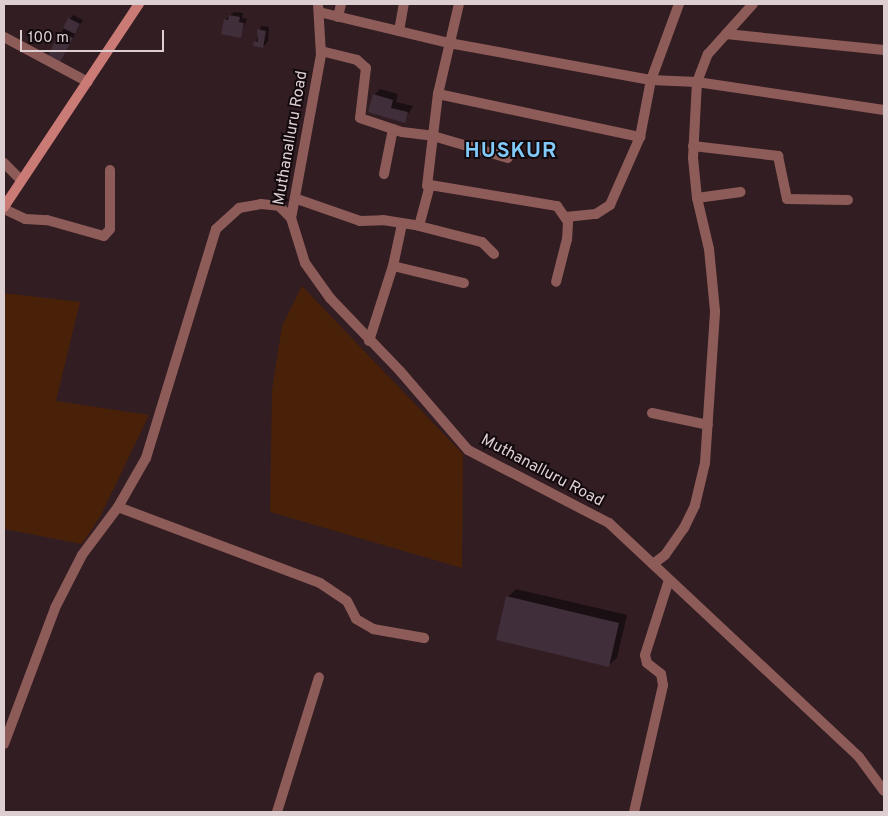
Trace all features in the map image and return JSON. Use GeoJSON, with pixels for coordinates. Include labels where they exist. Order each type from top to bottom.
{"type":"FeatureCollection","features":[{"type":"Feature","properties":{"kind":"main road"},"geometry":{"type":"LineString","coordinates":[[4,208],[139,4]]}},
{"type":"Feature","properties":{"kind":"street"},"geometry":{"type":"LineString","coordinates":[[338,17],[341,4]]}},
{"type":"Feature","properties":{"kind":"street"},"geometry":{"type":"LineString","coordinates":[[399,31],[404,4]]}},
{"type":"Feature","properties":{"kind":"street"},"geometry":{"type":"LineString","coordinates":[[419,226],[427,186],[438,94],[459,4]]}},
{"type":"Feature","properties":{"kind":"street"},"geometry":{"type":"LineString","coordinates":[[566,217],[596,214],[610,205],[640,137],[651,80],[679,4]]}},
{"type":"Feature","properties":{"kind":"street"},"geometry":{"type":"LineString","coordinates":[[653,564],[665,555],[684,528],[695,505],[705,463],[715,311],[709,249],[697,198],[693,146],[697,82],[708,54],[753,4]]}},
{"type":"Feature","properties":{"kind":"street"},"geometry":{"type":"LineString","coordinates":[[318,8],[338,17],[449,43],[651,80],[697,82],[884,110]]}},
{"type":"Feature","properties":{"kind":"street","name":"Muthanalluru Road"},"geometry":{"type":"LineString","coordinates":[[318,8],[321,51],[297,199],[292,218],[305,263],[330,298],[369,341],[400,370],[468,450],[609,523],[860,757],[884,791]]}},
{"type":"Feature","properties":{"kind":"street"},"geometry":{"type":"LineString","coordinates":[[726,34],[884,50]]}},
{"type":"Feature","properties":{"kind":"street"},"geometry":{"type":"LineString","coordinates":[[4,37],[88,82]]}},
{"type":"Feature","properties":{"kind":"street"},"geometry":{"type":"LineString","coordinates":[[321,51],[364,65],[367,74],[358,116],[394,129],[433,136],[508,158]]}},
{"type":"Feature","properties":{"kind":"street"},"geometry":{"type":"LineString","coordinates":[[438,94],[640,137]]}},
{"type":"Feature","properties":{"kind":"street"},"geometry":{"type":"LineString","coordinates":[[384,174],[394,129]]}},
{"type":"Feature","properties":{"kind":"street"},"geometry":{"type":"LineString","coordinates":[[693,146],[778,156],[787,199],[848,200]]}},
{"type":"Feature","properties":{"kind":"street"},"geometry":{"type":"LineString","coordinates":[[4,164],[21,180]]}},
{"type":"Feature","properties":{"kind":"street"},"geometry":{"type":"LineString","coordinates":[[4,208],[25,219],[47,220],[104,236],[110,230],[110,170]]}},
{"type":"Feature","properties":{"kind":"street"},"geometry":{"type":"LineString","coordinates":[[427,186],[540,201],[557,206],[566,217],[567,239],[556,282]]}},
{"type":"Feature","properties":{"kind":"street"},"geometry":{"type":"LineString","coordinates":[[697,198],[741,192]]}},
{"type":"Feature","properties":{"kind":"street"},"geometry":{"type":"LineString","coordinates":[[297,199],[360,222],[383,220],[419,226],[482,242],[494,254]]}},
{"type":"Feature","properties":{"kind":"street"},"geometry":{"type":"LineString","coordinates":[[4,744],[55,608],[82,555],[118,507],[146,458],[216,229],[239,208],[261,204],[279,206],[292,218]]}},
{"type":"Feature","properties":{"kind":"street"},"geometry":{"type":"LineString","coordinates":[[369,341],[394,266],[402,224]]}},
{"type":"Feature","properties":{"kind":"street"},"geometry":{"type":"LineString","coordinates":[[394,266],[464,283]]}},
{"type":"Feature","properties":{"kind":"street"},"geometry":{"type":"LineString","coordinates":[[652,413],[708,425]]}},
{"type":"Feature","properties":{"kind":"street"},"geometry":{"type":"LineString","coordinates":[[118,507],[320,583],[348,601],[356,619],[373,629],[424,638]]}},
{"type":"Feature","properties":{"kind":"street"},"geometry":{"type":"LineString","coordinates":[[634,812],[663,685],[661,674],[647,663],[645,655],[669,580]]}},
{"type":"Feature","properties":{"kind":"street"},"geometry":{"type":"LineString","coordinates":[[277,812],[318,677]]}},
{"type":"Feature","properties":{"kind":"shaded area"},"geometry":{"type":"Polygon","coordinates":[[[302,286],[463,454],[462,568],[270,512],[272,390],[282,326],[302,286]]]}},
{"type":"Feature","properties":{"kind":"shaded area"},"geometry":{"type":"Polygon","coordinates":[[[4,293],[80,302],[56,401],[149,415],[100,517],[82,544],[4,529],[4,293]]]}},
{"type":"Feature","properties":{"kind":"building"},"geometry":{"type":"Polygon","coordinates":[[[229,15],[240,17],[239,22],[244,23],[241,38],[221,34],[224,19],[228,20],[229,15]]]}},
{"type":"Feature","properties":{"kind":"building"},"geometry":{"type":"Polygon","coordinates":[[[68,18],[80,24],[75,34],[63,28],[68,18]]]}},
{"type":"Feature","properties":{"kind":"building"},"geometry":{"type":"Polygon","coordinates":[[[257,29],[266,31],[263,48],[253,46],[254,41],[258,42],[257,29]]]}},
{"type":"Feature","properties":{"kind":"building"},"geometry":{"type":"Polygon","coordinates":[[[60,31],[73,38],[59,64],[47,58],[60,31]]]}},
{"type":"Feature","properties":{"kind":"building"},"geometry":{"type":"Polygon","coordinates":[[[373,94],[393,100],[391,108],[408,112],[405,123],[368,112],[373,94]]]}},
{"type":"Feature","properties":{"kind":"building"},"geometry":{"type":"Polygon","coordinates":[[[506,596],[619,623],[609,667],[496,640],[506,596]]]}},
{"type":"Feature","properties":{"kind":"district","name":"HUSKUR"},"geometry":{"type":"Point","coordinates":[511,152]}}]}
